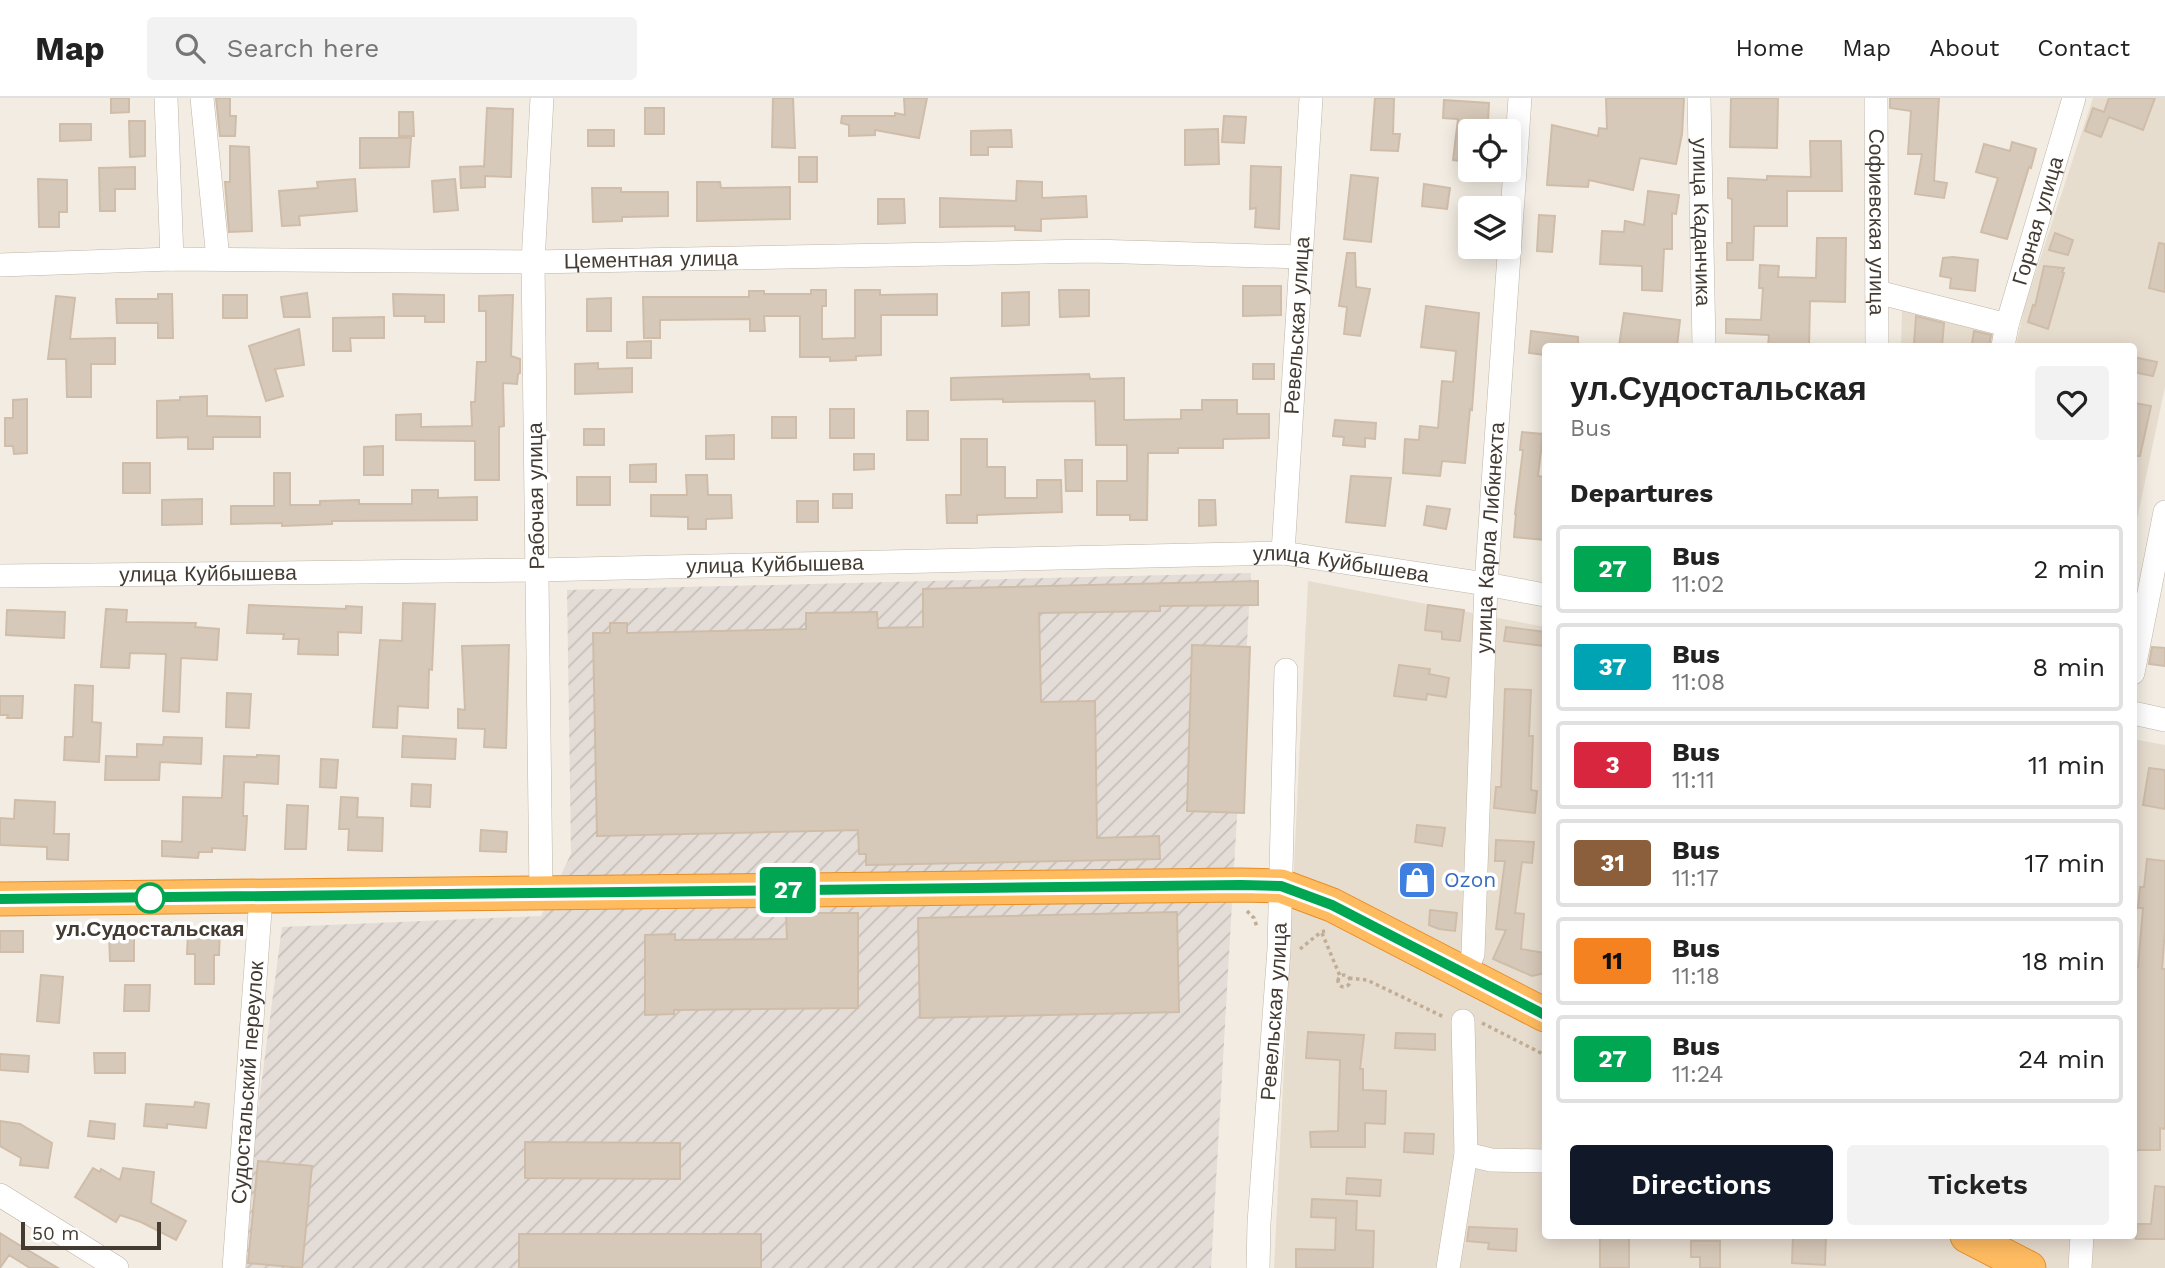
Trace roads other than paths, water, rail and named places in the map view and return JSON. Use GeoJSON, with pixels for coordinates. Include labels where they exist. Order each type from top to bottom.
{"type":"FeatureCollection","features":[{"type":"Feature","properties":{"kind":"highway"},"geometry":{"type":"LineString","coordinates":[[0,899],[1281,886],[1332,905],[1542,1014]]}},
{"type":"Feature","properties":{"kind":"highway"},"geometry":{"type":"LineString","coordinates":[[1973,1239],[2029,1268]]}},
{"type":"Feature","properties":{"kind":"street"},"geometry":{"type":"LineString","coordinates":[[166,98],[172,259]]}},
{"type":"Feature","properties":{"kind":"street"},"geometry":{"type":"LineString","coordinates":[[202,98],[218,259]]}},
{"type":"Feature","properties":{"kind":"street","name":"Рабочая улица"},"geometry":{"type":"LineString","coordinates":[[541,893],[533,262],[542,98]]}},
{"type":"Feature","properties":{"kind":"street","name":"Ревельская улица"},"geometry":{"type":"LineString","coordinates":[[1283,553],[1311,98]]}},
{"type":"Feature","properties":{"kind":"street","name":"улица Карла Либкнехта"},"geometry":{"type":"LineString","coordinates":[[1465,975],[1474,954],[1486,584],[1520,98]]}},
{"type":"Feature","properties":{"kind":"street","name":"улица Каданчика"},"geometry":{"type":"LineString","coordinates":[[1699,98],[1704,343]]}},
{"type":"Feature","properties":{"kind":"street","name":"Софиевская улица"},"geometry":{"type":"LineString","coordinates":[[1875,98],[1877,343]]}},
{"type":"Feature","properties":{"kind":"street","name":"Горная улица"},"geometry":{"type":"LineString","coordinates":[[2005,336],[2074,98]]}},
{"type":"Feature","properties":{"kind":"street","name":"Цементная улица"},"geometry":{"type":"LineString","coordinates":[[0,265],[172,259],[533,262],[1091,251],[1301,257]]}},
{"type":"Feature","properties":{"kind":"street"},"geometry":{"type":"LineString","coordinates":[[1877,292],[2005,336]]}},
{"type":"Feature","properties":{"kind":"street"},"geometry":{"type":"LineString","coordinates":[[2137,653],[2165,512]]}},
{"type":"Feature","properties":{"kind":"street","name":"улица Куйбышева"},"geometry":{"type":"LineString","coordinates":[[0,576],[537,570],[1283,553],[1542,594]]}},
{"type":"Feature","properties":{"kind":"street","name":"Ревельская улица"},"geometry":{"type":"LineString","coordinates":[[1258,1268],[1279,949],[1286,670]]}},
{"type":"Feature","properties":{"kind":"street"},"geometry":{"type":"LineString","coordinates":[[2137,714],[2165,720]]}},
{"type":"Feature","properties":{"kind":"street","name":"Судостальский переулок"},"geometry":{"type":"LineString","coordinates":[[234,1268],[261,897]]}},
{"type":"Feature","properties":{"kind":"street"},"geometry":{"type":"LineString","coordinates":[[1448,1268],[1466,1154],[1463,1021]]}},
{"type":"Feature","properties":{"kind":"street"},"geometry":{"type":"LineString","coordinates":[[1466,1154],[1491,1160],[1542,1161]]}},
{"type":"Feature","properties":{"kind":"street"},"geometry":{"type":"LineString","coordinates":[[0,1195],[117,1268]]}},
{"type":"Feature","properties":{"kind":"street"},"geometry":{"type":"LineString","coordinates":[[2080,1268],[2082,1239]]}},
{"type":"Feature","properties":{"kind":"place","name":"Ozon"},"geometry":{"type":"Point","coordinates":[1417,880]}},
{"type":"Feature","properties":{"kind":"place","name":"ул.Судостальская"},"geometry":{"type":"Point","coordinates":[150,898]}}]}
